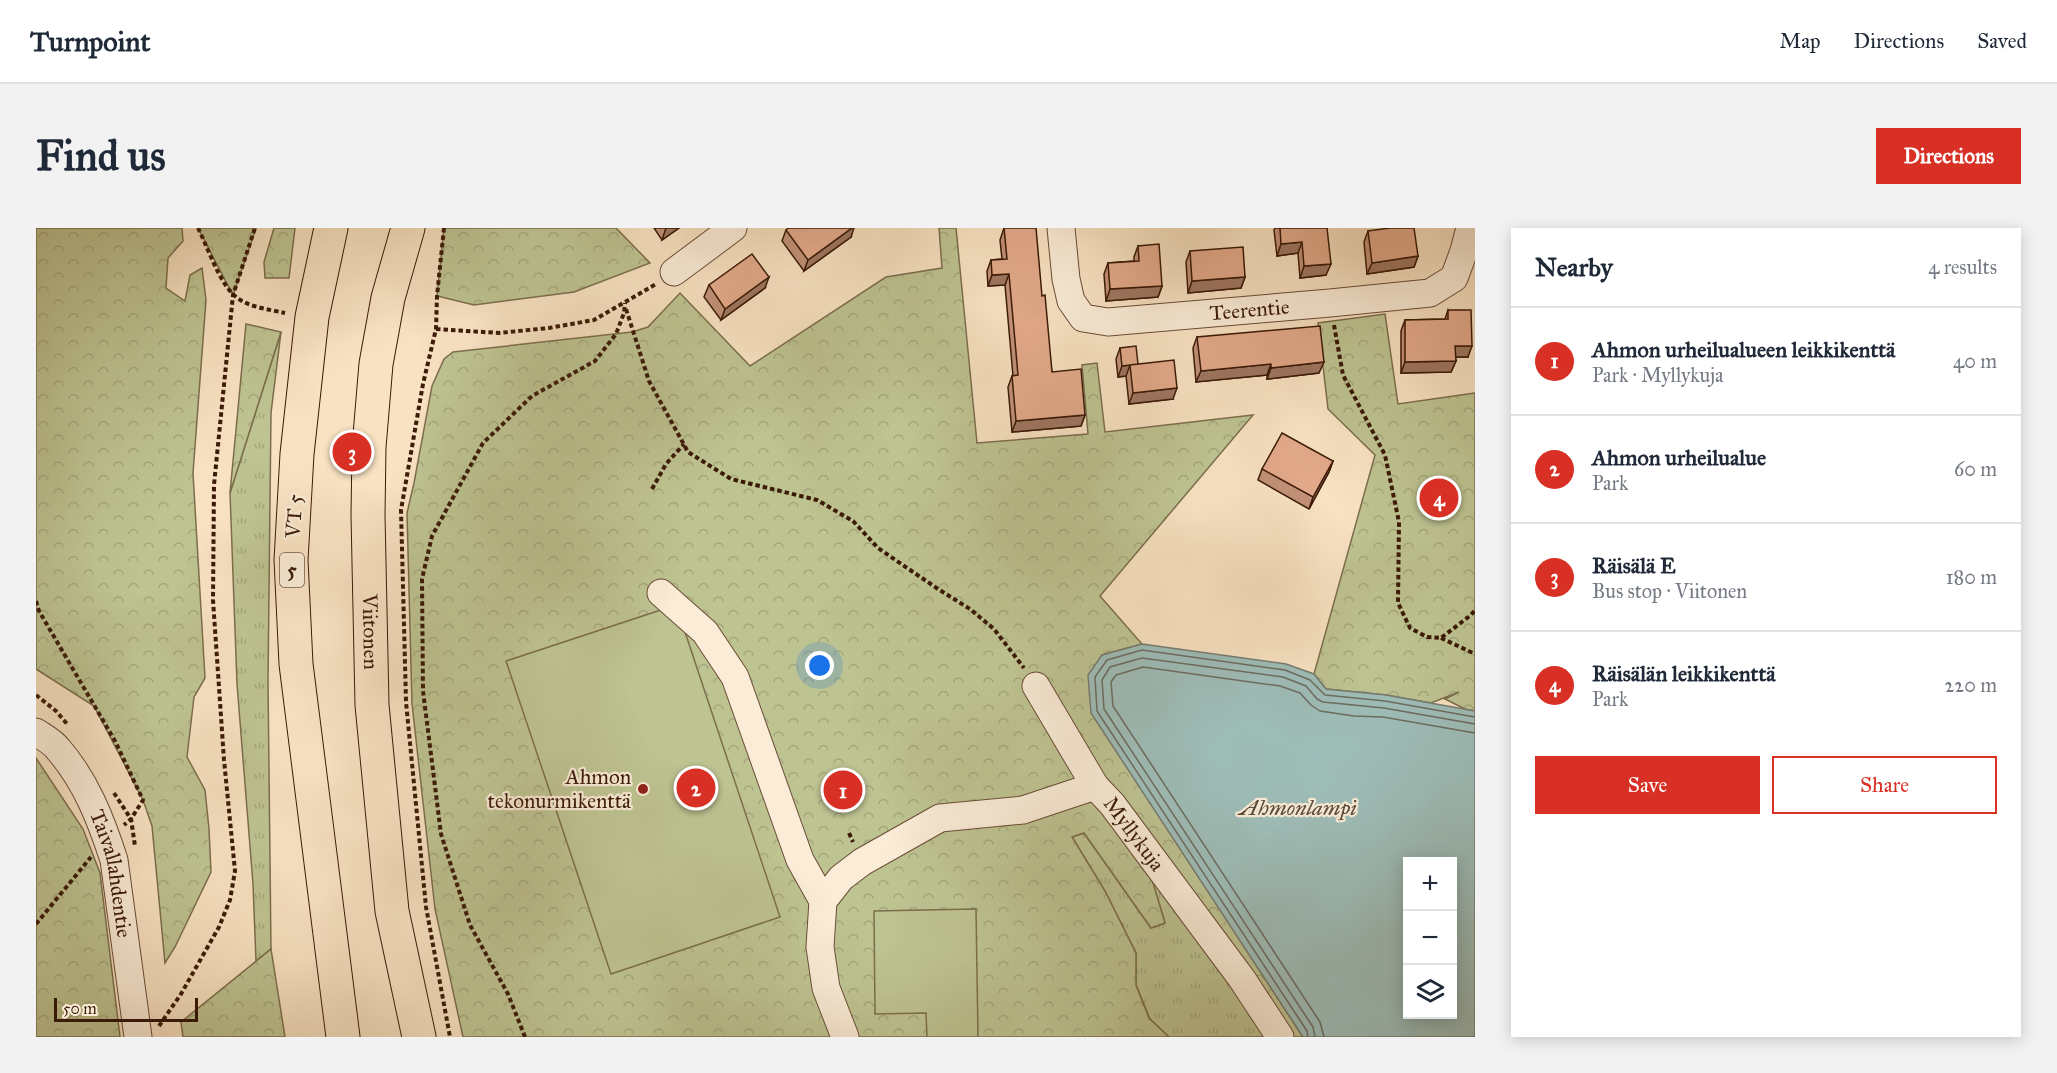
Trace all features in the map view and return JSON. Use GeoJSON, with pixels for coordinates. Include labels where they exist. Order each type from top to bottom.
{"type":"FeatureCollection","features":[{"type":"Feature","properties":{"kind":"main road","name":"VT 5"},"geometry":{"type":"LineString","coordinates":[[331,228],[312,317],[297,454],[291,560],[296,664],[343,1037]]}},
{"type":"Feature","properties":{"kind":"main road","name":"Viitonen"},"geometry":{"type":"LineString","coordinates":[[408,228],[388,298],[376,364],[369,447],[368,515],[373,717],[392,911],[419,1037]]}},
{"type":"Feature","properties":{"kind":"main road","name":"VT 5"},"geometry":{"type":"LineString","coordinates":[[328,913],[355,1037]]}},
{"type":"Feature","properties":{"kind":"street"},"geometry":{"type":"LineString","coordinates":[[674,272],[733,228]]}},
{"type":"Feature","properties":{"kind":"street","name":"Teerentie"},"geometry":{"type":"LineString","coordinates":[[1061,228],[1066,279],[1071,301],[1083,318],[1108,322],[1430,292],[1454,278],[1470,228]]}},
{"type":"Feature","properties":{"kind":"street"},"geometry":{"type":"LineString","coordinates":[[661,593],[705,632],[735,677],[800,860],[823,901],[820,947],[826,988],[844,1037]]}},
{"type":"Feature","properties":{"kind":"street"},"geometry":{"type":"LineString","coordinates":[[1036,686],[1095,786]]}},
{"type":"Feature","properties":{"kind":"street","name":"Taivallahdentie"},"geometry":{"type":"LineString","coordinates":[[36,732],[57,748],[92,798],[107,838],[114,860],[138,1032]]}},
{"type":"Feature","properties":{"kind":"street","name":"Myllykuja"},"geometry":{"type":"LineString","coordinates":[[823,901],[841,878],[862,862],[940,818],[1023,810],[1095,786],[1112,804],[1242,979],[1280,1037]]}},
{"type":"Feature","properties":{"kind":"path"},"geometry":{"type":"LineString","coordinates":[[198,228],[215,265],[233,295],[252,305],[285,313]]}},
{"type":"Feature","properties":{"kind":"path"},"geometry":{"type":"LineString","coordinates":[[138,1032],[160,1026],[181,994],[219,927],[230,900],[235,871],[224,760],[213,600],[214,485],[233,295],[255,228]]}},
{"type":"Feature","properties":{"kind":"path"},"geometry":{"type":"LineString","coordinates":[[444,228],[436,329],[423,384],[401,510],[408,725],[426,907],[450,1037]]}},
{"type":"Feature","properties":{"kind":"path"},"geometry":{"type":"LineString","coordinates":[[436,329],[499,333],[594,320],[674,272]]}},
{"type":"Feature","properties":{"kind":"path"},"geometry":{"type":"LineString","coordinates":[[625,303],[626,313],[650,381],[688,452],[731,479],[817,500],[853,521],[878,548],[938,590],[970,609],[994,629],[1036,686]]}},
{"type":"Feature","properties":{"kind":"path"},"geometry":{"type":"LineString","coordinates":[[525,1037],[508,994],[470,925],[441,834],[423,692],[422,579],[432,536],[483,443],[532,396],[595,361],[616,334],[624,313],[625,303]]}},
{"type":"Feature","properties":{"kind":"path"},"geometry":{"type":"LineString","coordinates":[[1330,303],[1343,375],[1385,455],[1399,522],[1398,603],[1410,628],[1427,637],[1440,638],[1475,654]]}},
{"type":"Feature","properties":{"kind":"path"},"geometry":{"type":"LineString","coordinates":[[651,489],[666,464],[684,444]]}},
{"type":"Feature","properties":{"kind":"path"},"geometry":{"type":"LineString","coordinates":[[36,601],[39,611],[115,741],[143,800],[131,819],[107,838],[36,924]]}},
{"type":"Feature","properties":{"kind":"path"},"geometry":{"type":"LineString","coordinates":[[1440,638],[1475,610]]}},
{"type":"Feature","properties":{"kind":"green space"},"geometry":{"type":"Polygon","coordinates":[[[36,228],[182,228],[183,241],[168,258],[166,288],[185,301],[190,275],[202,268],[206,300],[193,473],[205,678],[194,697],[187,757],[205,790],[211,872],[165,963],[152,826],[143,800],[94,706],[36,669],[36,228]]]}},
{"type":"Feature","properties":{"kind":"green space"},"geometry":{"type":"Polygon","coordinates":[[[198,228],[256,228],[233,295],[202,236],[198,228]]]}},
{"type":"Feature","properties":{"kind":"green space"},"geometry":{"type":"Polygon","coordinates":[[[274,228],[295,228],[289,278],[265,278],[264,262],[274,228]]]}},
{"type":"Feature","properties":{"kind":"green space"},"geometry":{"type":"Polygon","coordinates":[[[444,228],[616,228],[650,263],[574,292],[474,305],[437,296],[444,228]]]}},
{"type":"Feature","properties":{"kind":"green space"},"geometry":{"type":"Polygon","coordinates":[[[939,228],[956,228],[977,443],[1088,434],[1082,365],[1097,363],[1105,432],[1253,415],[1100,596],[1142,644],[1102,655],[1091,712],[1303,1037],[1280,1037],[1153,861],[1153,883],[1165,923],[1151,928],[1084,833],[1072,837],[1105,891],[1136,953],[1136,985],[1149,1018],[1169,1037],[463,1037],[435,909],[412,704],[407,513],[432,386],[444,359],[453,352],[632,332],[648,327],[680,293],[750,366],[886,277],[942,268],[939,228]]]}},
{"type":"Feature","properties":{"kind":"green space"},"geometry":{"type":"Polygon","coordinates":[[[1385,314],[1398,404],[1475,393],[1475,711],[1467,710],[1445,699],[1459,692],[1431,703],[1386,695],[1326,689],[1314,674],[1375,455],[1328,409],[1318,323],[1385,314]]]}},
{"type":"Feature","properties":{"kind":"green space"},"geometry":{"type":"Polygon","coordinates":[[[246,324],[281,332],[230,493],[246,324]]]}},
{"type":"Feature","properties":{"kind":"green space"},"geometry":{"type":"Polygon","coordinates":[[[281,332],[271,413],[268,682],[271,949],[256,961],[253,884],[237,684],[230,493],[281,332]]]}},
{"type":"Feature","properties":{"kind":"green space","name":"Ahmon tekonurmikenttä"},"geometry":{"type":"Polygon","coordinates":[[[676,605],[780,917],[611,974],[506,661],[676,605]]]}},
{"type":"Feature","properties":{"kind":"green space"},"geometry":{"type":"Polygon","coordinates":[[[36,758],[83,829],[100,873],[120,1037],[36,1037],[36,758]]]}},
{"type":"Feature","properties":{"kind":"green space"},"geometry":{"type":"Polygon","coordinates":[[[1084,833],[1151,928],[1165,923],[1153,883],[1153,859],[1280,1037],[1169,1037],[1150,1019],[1136,985],[1136,953],[1105,891],[1072,837],[1084,833]]]}},
{"type":"Feature","properties":{"kind":"green space"},"geometry":{"type":"Polygon","coordinates":[[[976,909],[978,1037],[927,1037],[926,1013],[875,1014],[874,911],[976,909]]]}},
{"type":"Feature","properties":{"kind":"green space"},"geometry":{"type":"Polygon","coordinates":[[[271,949],[285,1037],[183,1037],[181,1022],[271,949]]]}},
{"type":"Feature","properties":{"kind":"water","name":"Ahmonlampi"},"geometry":{"type":"Polygon","coordinates":[[[1142,644],[1286,664],[1314,674],[1326,689],[1386,695],[1475,711],[1475,1037],[1303,1037],[1091,713],[1088,675],[1102,655],[1142,644]]]}},
{"type":"Feature","properties":{"kind":"building"},"geometry":{"type":"Polygon","coordinates":[[[788,228],[852,228],[808,260],[786,230],[788,228]]]}},
{"type":"Feature","properties":{"kind":"building"},"geometry":{"type":"Polygon","coordinates":[[[1004,228],[1036,228],[1052,372],[1081,369],[1085,415],[1016,421],[1012,376],[1018,375],[1009,274],[992,275],[991,260],[1007,259],[1004,228]]]}},
{"type":"Feature","properties":{"kind":"building"},"geometry":{"type":"Polygon","coordinates":[[[1280,228],[1327,228],[1331,264],[1304,266],[1302,242],[1281,244],[1280,228]]]}},
{"type":"Feature","properties":{"kind":"building"},"geometry":{"type":"Polygon","coordinates":[[[1414,228],[1418,256],[1372,263],[1368,231],[1414,228]]]}},
{"type":"Feature","properties":{"kind":"building"},"geometry":{"type":"Polygon","coordinates":[[[1159,244],[1162,286],[1110,289],[1108,263],[1139,261],[1138,246],[1159,244]]]}},
{"type":"Feature","properties":{"kind":"building"},"geometry":{"type":"Polygon","coordinates":[[[1243,247],[1245,277],[1192,281],[1190,251],[1243,247]]]}},
{"type":"Feature","properties":{"kind":"building"},"geometry":{"type":"Polygon","coordinates":[[[752,254],[769,277],[725,309],[709,285],[752,254]]]}},
{"type":"Feature","properties":{"kind":"building"},"geometry":{"type":"Polygon","coordinates":[[[1448,310],[1471,310],[1472,346],[1455,346],[1456,361],[1405,362],[1405,320],[1448,319],[1448,310]]]}},
{"type":"Feature","properties":{"kind":"building"},"geometry":{"type":"Polygon","coordinates":[[[1320,326],[1324,362],[1271,368],[1271,364],[1201,371],[1197,337],[1320,326]]]}},
{"type":"Feature","properties":{"kind":"building"},"geometry":{"type":"Polygon","coordinates":[[[1136,346],[1138,364],[1122,366],[1120,348],[1136,346]]]}},
{"type":"Feature","properties":{"kind":"building"},"geometry":{"type":"Polygon","coordinates":[[[1174,360],[1177,388],[1133,393],[1130,365],[1174,360]]]}},
{"type":"Feature","properties":{"kind":"building"},"geometry":{"type":"Polygon","coordinates":[[[1282,433],[1333,461],[1313,497],[1262,469],[1282,433]]]}},
{"type":"Feature","properties":{"kind":"place","name":"Räisälä E"},"geometry":{"type":"Point","coordinates":[352,452]}},
{"type":"Feature","properties":{"kind":"place","name":"Räisälän leikkikenttä"},"geometry":{"type":"Point","coordinates":[1439,498]}},
{"type":"Feature","properties":{"kind":"place","name":"Ahmon urheilualue"},"geometry":{"type":"Point","coordinates":[696,788]}},
{"type":"Feature","properties":{"kind":"place","name":"Ahmon tekonurmikenttä"},"geometry":{"type":"Point","coordinates":[643,789]}},
{"type":"Feature","properties":{"kind":"place","name":"Ahmon urheilualueen leikkikenttä"},"geometry":{"type":"Point","coordinates":[843,790]}}]}
